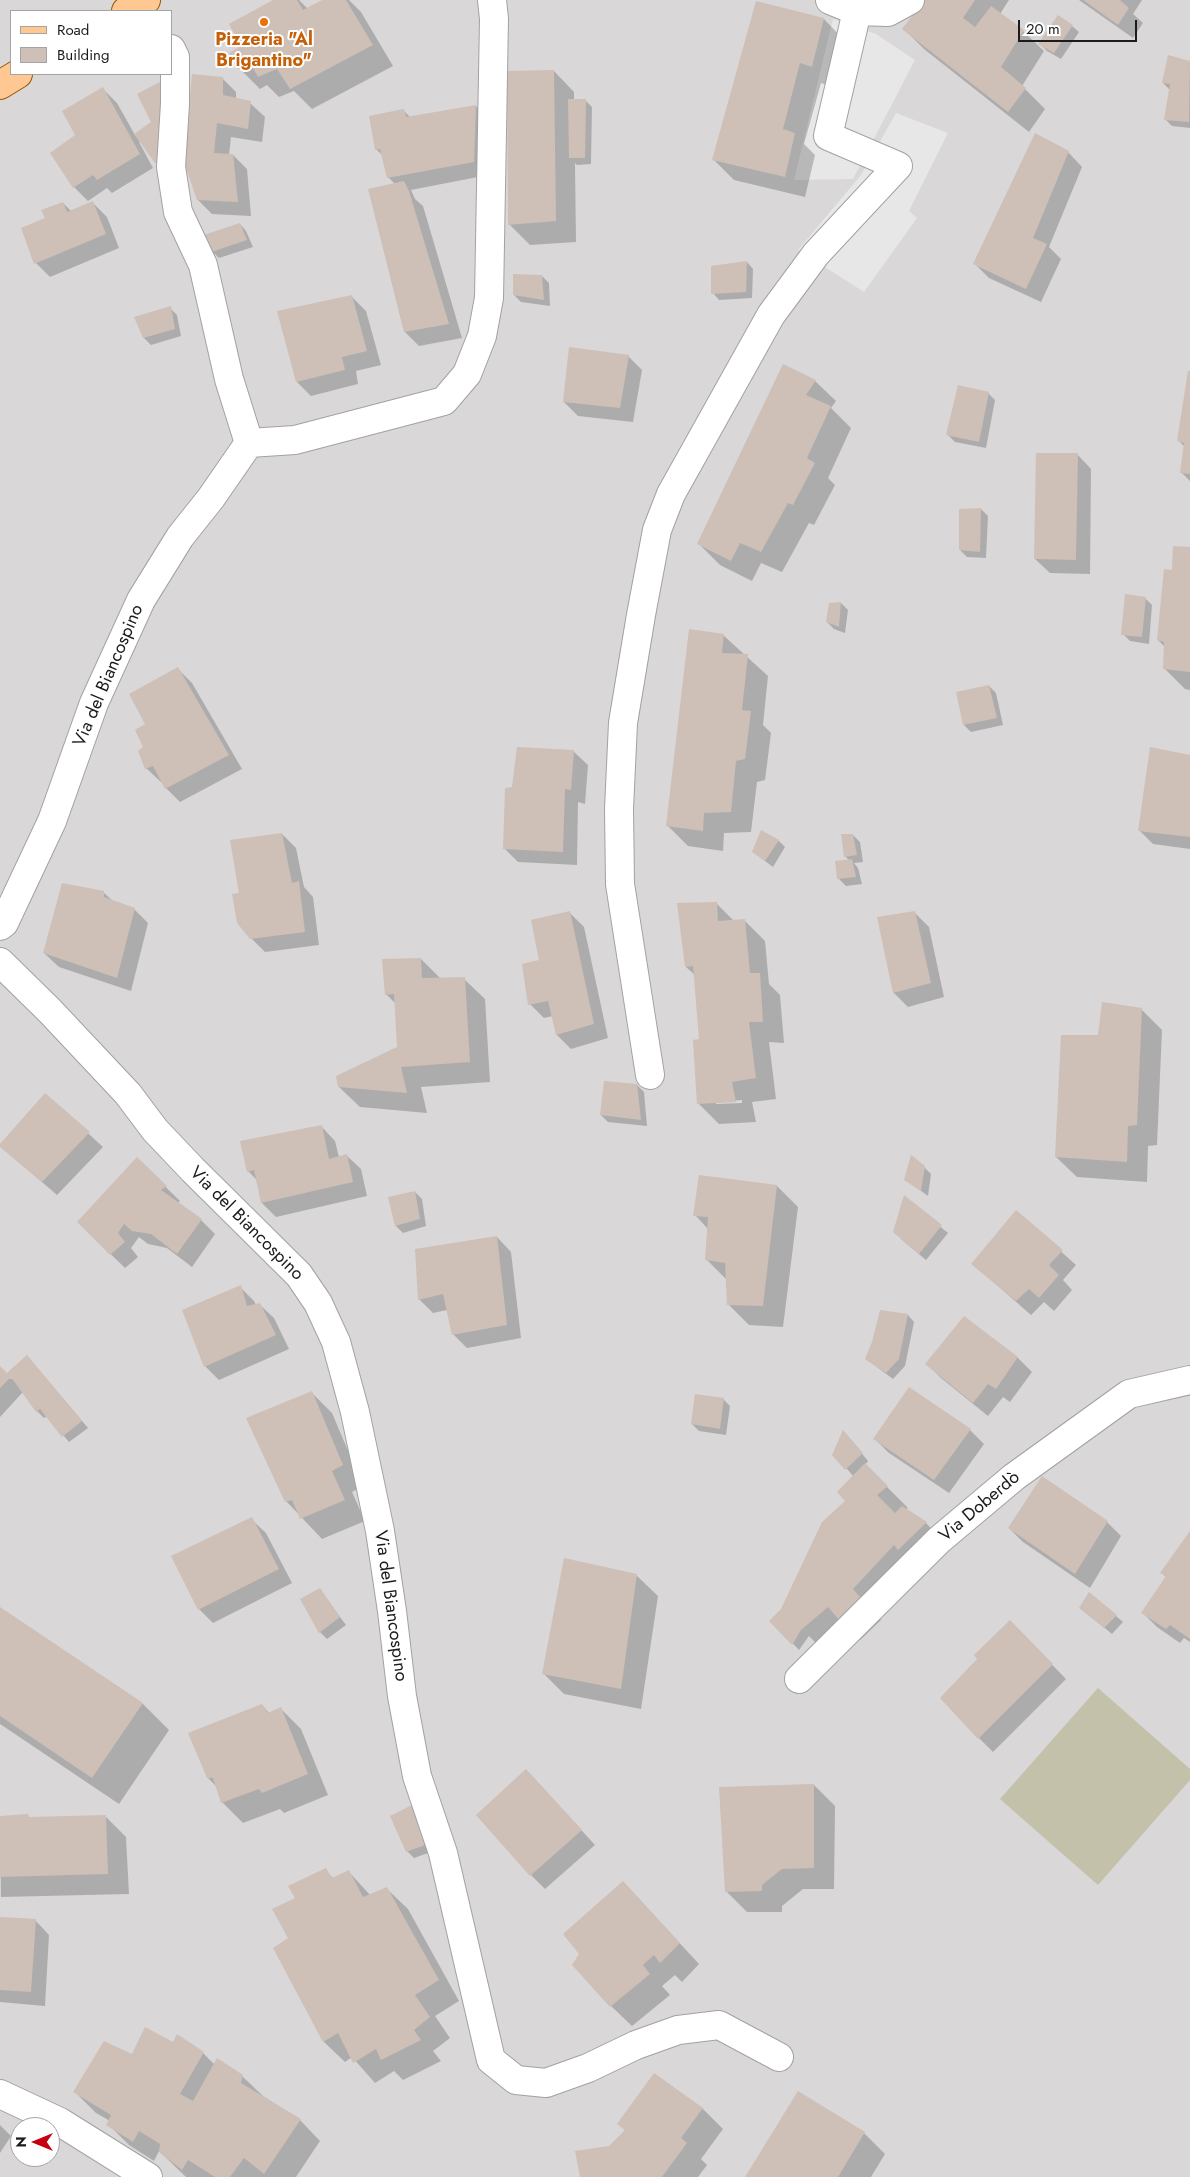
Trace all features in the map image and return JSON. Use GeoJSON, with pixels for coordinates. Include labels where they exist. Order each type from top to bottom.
{"type":"FeatureCollection","features":[{"type":"Feature","properties":{"kind":"main road"},"geometry":{"type":"LineString","coordinates":[[128,10],[146,0]]}},
{"type":"Feature","properties":{"kind":"main road"},"geometry":{"type":"LineString","coordinates":[[0,85],[16,75]]}},
{"type":"Feature","properties":{"kind":"street"},"geometry":{"type":"LineString","coordinates":[[172,51],[175,57],[175,104],[171,167],[178,212],[203,265],[229,379],[249,443],[295,440],[444,401],[467,374],[482,336],[490,298],[494,19],[492,0]]}},
{"type":"Feature","properties":{"kind":"street"},"geometry":{"type":"LineString","coordinates":[[830,0],[857,11],[888,12],[910,0]]}},
{"type":"Feature","properties":{"kind":"street"},"geometry":{"type":"LineString","coordinates":[[650,1075],[620,884],[619,809],[624,723],[657,530],[671,494],[771,315],[816,254],[898,166],[828,136],[857,11]]}},
{"type":"Feature","properties":{"kind":"street","name":"Via del Biancospino"},"geometry":{"type":"LineString","coordinates":[[0,926],[4,923],[52,821],[94,703],[141,600],[180,537],[212,498],[249,443]]}},
{"type":"Feature","properties":{"kind":"street","name":"Via del Biancospino"},"geometry":{"type":"LineString","coordinates":[[0,962],[50,1011],[128,1094],[155,1130],[187,1164],[299,1275],[318,1303],[336,1342],[355,1412],[380,1531],[402,1696],[418,1776],[443,1854],[491,2060],[516,2080],[546,2084],[588,2068],[636,2045],[678,2030],[719,2025],[779,2057]]}},
{"type":"Feature","properties":{"kind":"street","name":"Via Doberdò"},"geometry":{"type":"LineString","coordinates":[[799,1679],[939,1540],[1014,1477],[1129,1394],[1190,1380]]}},
{"type":"Feature","properties":{"kind":"street"},"geometry":{"type":"LineString","coordinates":[[0,2094],[60,2122],[148,2177]]}},
{"type":"Feature","properties":{"kind":"shaded area"},"geometry":{"type":"Polygon","coordinates":[[[0,0],[1190,0],[1190,2177],[0,2177],[0,0]]]}},
{"type":"Feature","properties":{"kind":"shaded area"},"geometry":{"type":"Polygon","coordinates":[[[833,19],[876,34],[915,60],[853,179],[794,180],[833,19]]]}},
{"type":"Feature","properties":{"kind":"shaded area"},"geometry":{"type":"Polygon","coordinates":[[[896,113],[948,133],[909,211],[917,218],[864,292],[798,250],[861,175],[896,113]]]}},
{"type":"Feature","properties":{"kind":"shaded area"},"geometry":{"type":"Polygon","coordinates":[[[1098,1688],[1190,1769],[1190,1780],[1098,1885],[1000,1799],[1098,1688]]]}},
{"type":"Feature","properties":{"kind":"building"},"geometry":{"type":"Polygon","coordinates":[[[273,0],[297,0],[303,10],[322,0],[346,0],[373,45],[290,89],[277,69],[258,77],[250,63],[238,69],[229,53],[241,46],[229,24],[273,0]]]}},
{"type":"Feature","properties":{"kind":"building"},"geometry":{"type":"Polygon","coordinates":[[[924,0],[975,0],[963,18],[975,27],[991,6],[1024,30],[1001,67],[1026,88],[1008,112],[902,29],[924,0]]]}},
{"type":"Feature","properties":{"kind":"building"},"geometry":{"type":"Polygon","coordinates":[[[1083,0],[1120,0],[1129,8],[1118,25],[1083,0]]]}},
{"type":"Feature","properties":{"kind":"building"},"geometry":{"type":"Polygon","coordinates":[[[756,1],[824,18],[812,67],[800,63],[783,129],[795,133],[785,177],[712,160],[756,1]]]}},
{"type":"Feature","properties":{"kind":"building"},"geometry":{"type":"Polygon","coordinates":[[[1058,15],[1073,25],[1054,53],[1038,44],[1058,15]]]}},
{"type":"Feature","properties":{"kind":"building"},"geometry":{"type":"Polygon","coordinates":[[[1168,55],[1190,61],[1189,122],[1164,120],[1170,84],[1162,83],[1168,55]]]}},
{"type":"Feature","properties":{"kind":"building"},"geometry":{"type":"Polygon","coordinates":[[[554,70],[556,221],[508,225],[507,71],[554,70]]]}},
{"type":"Feature","properties":{"kind":"building"},"geometry":{"type":"Polygon","coordinates":[[[192,74],[223,77],[223,95],[251,101],[248,129],[217,123],[214,153],[233,154],[238,202],[197,200],[184,162],[192,74]]]}},
{"type":"Feature","properties":{"kind":"building"},"geometry":{"type":"Polygon","coordinates":[[[169,77],[165,159],[155,163],[134,134],[151,122],[137,94],[169,77]]]}},
{"type":"Feature","properties":{"kind":"building"},"geometry":{"type":"Polygon","coordinates":[[[103,87],[140,154],[97,180],[93,175],[73,188],[50,153],[75,135],[62,111],[103,87]]]}},
{"type":"Feature","properties":{"kind":"building"},"geometry":{"type":"Polygon","coordinates":[[[568,99],[586,99],[585,158],[569,158],[568,99]]]}},
{"type":"Feature","properties":{"kind":"building"},"geometry":{"type":"Polygon","coordinates":[[[476,105],[474,162],[387,178],[380,149],[375,150],[369,116],[404,109],[406,117],[476,105]]]}},
{"type":"Feature","properties":{"kind":"building"},"geometry":{"type":"Polygon","coordinates":[[[1035,133],[1069,151],[1033,238],[1047,244],[1026,289],[973,264],[1035,133]]]}},
{"type":"Feature","properties":{"kind":"building"},"geometry":{"type":"Polygon","coordinates":[[[404,181],[409,191],[449,324],[404,332],[368,189],[404,181]]]}},
{"type":"Feature","properties":{"kind":"building"},"geometry":{"type":"Polygon","coordinates":[[[93,201],[106,234],[34,264],[21,228],[45,218],[41,210],[63,202],[67,212],[93,201]]]}},
{"type":"Feature","properties":{"kind":"building"},"geometry":{"type":"Polygon","coordinates":[[[240,223],[247,240],[211,252],[204,235],[240,223]]]}},
{"type":"Feature","properties":{"kind":"building"},"geometry":{"type":"Polygon","coordinates":[[[747,261],[746,292],[711,294],[711,266],[747,261]]]}},
{"type":"Feature","properties":{"kind":"building"},"geometry":{"type":"Polygon","coordinates":[[[513,274],[542,275],[544,300],[513,295],[513,274]]]}},
{"type":"Feature","properties":{"kind":"building"},"geometry":{"type":"Polygon","coordinates":[[[352,295],[367,351],[342,357],[345,370],[296,382],[277,311],[352,295]]]}},
{"type":"Feature","properties":{"kind":"building"},"geometry":{"type":"Polygon","coordinates":[[[171,306],[175,329],[143,338],[134,317],[171,306]]]}},
{"type":"Feature","properties":{"kind":"building"},"geometry":{"type":"Polygon","coordinates":[[[569,347],[629,355],[620,408],[563,402],[569,347]]]}},
{"type":"Feature","properties":{"kind":"building"},"geometry":{"type":"Polygon","coordinates":[[[783,364],[816,380],[806,395],[831,406],[807,458],[815,463],[793,505],[788,503],[761,552],[740,543],[731,561],[697,544],[783,364]]]}},
{"type":"Feature","properties":{"kind":"building"},"geometry":{"type":"Polygon","coordinates":[[[1188,371],[1190,371],[1190,474],[1180,473],[1184,443],[1177,441],[1188,371]]]}},
{"type":"Feature","properties":{"kind":"building"},"geometry":{"type":"Polygon","coordinates":[[[958,385],[989,392],[979,442],[946,435],[958,385]]]}},
{"type":"Feature","properties":{"kind":"building"},"geometry":{"type":"Polygon","coordinates":[[[1036,453],[1078,453],[1076,560],[1034,559],[1036,453]]]}},
{"type":"Feature","properties":{"kind":"building"},"geometry":{"type":"Polygon","coordinates":[[[981,508],[980,552],[959,550],[959,509],[981,508]]]}},
{"type":"Feature","properties":{"kind":"building"},"geometry":{"type":"Polygon","coordinates":[[[1173,546],[1190,547],[1190,672],[1163,669],[1164,642],[1157,640],[1164,569],[1172,570],[1173,546]]]}},
{"type":"Feature","properties":{"kind":"building"},"geometry":{"type":"Polygon","coordinates":[[[1125,594],[1146,597],[1142,637],[1121,635],[1125,594]]]}},
{"type":"Feature","properties":{"kind":"building"},"geometry":{"type":"Polygon","coordinates":[[[841,602],[839,627],[826,622],[829,603],[841,602]]]}},
{"type":"Feature","properties":{"kind":"building"},"geometry":{"type":"Polygon","coordinates":[[[689,629],[724,634],[722,653],[748,654],[742,710],[751,711],[745,759],[736,761],[731,812],[704,813],[703,831],[666,826],[689,629]]]}},
{"type":"Feature","properties":{"kind":"building"},"geometry":{"type":"Polygon","coordinates":[[[178,667],[229,755],[165,789],[153,766],[145,769],[138,751],[143,747],[135,730],[145,724],[129,694],[178,667]]]}},
{"type":"Feature","properties":{"kind":"building"},"geometry":{"type":"Polygon","coordinates":[[[989,685],[997,718],[963,725],[956,692],[989,685]]]}},
{"type":"Feature","properties":{"kind":"building"},"geometry":{"type":"Polygon","coordinates":[[[517,747],[574,750],[571,790],[565,789],[563,852],[503,849],[505,788],[512,787],[517,747]]]}},
{"type":"Feature","properties":{"kind":"building"},"geometry":{"type":"Polygon","coordinates":[[[1150,747],[1190,755],[1190,837],[1138,831],[1150,747]]]}},
{"type":"Feature","properties":{"kind":"building"},"geometry":{"type":"Polygon","coordinates":[[[761,830],[779,840],[765,861],[752,852],[761,830]]]}},
{"type":"Feature","properties":{"kind":"building"},"geometry":{"type":"Polygon","coordinates":[[[282,833],[292,883],[299,881],[305,932],[250,939],[237,923],[232,894],[239,893],[230,840],[282,833]]]}},
{"type":"Feature","properties":{"kind":"building"},"geometry":{"type":"Polygon","coordinates":[[[841,834],[853,834],[857,855],[844,857],[841,834]]]}},
{"type":"Feature","properties":{"kind":"building"},"geometry":{"type":"Polygon","coordinates":[[[852,859],[856,877],[837,879],[835,861],[852,859]]]}},
{"type":"Feature","properties":{"kind":"building"},"geometry":{"type":"Polygon","coordinates":[[[62,883],[104,891],[104,897],[135,908],[117,978],[43,953],[62,883]]]}},
{"type":"Feature","properties":{"kind":"building"},"geometry":{"type":"Polygon","coordinates":[[[717,902],[718,921],[745,919],[750,973],[760,973],[763,1022],[749,1022],[756,1078],[732,1082],[736,1102],[697,1104],[693,1040],[699,1039],[693,966],[685,967],[677,903],[717,902]]]}},
{"type":"Feature","properties":{"kind":"building"},"geometry":{"type":"Polygon","coordinates":[[[570,911],[594,1024],[556,1035],[548,1001],[528,1005],[522,964],[539,960],[531,920],[570,911]]]}},
{"type":"Feature","properties":{"kind":"building"},"geometry":{"type":"Polygon","coordinates":[[[915,911],[931,983],[893,993],[877,917],[915,911]]]}},
{"type":"Feature","properties":{"kind":"building"},"geometry":{"type":"Polygon","coordinates":[[[421,958],[422,978],[465,977],[470,1062],[401,1067],[407,1093],[338,1087],[336,1076],[397,1047],[394,994],[385,995],[382,959],[421,958]]]}},
{"type":"Feature","properties":{"kind":"building"},"geometry":{"type":"Polygon","coordinates":[[[1102,1002],[1142,1008],[1137,1125],[1128,1126],[1127,1162],[1055,1157],[1061,1035],[1098,1035],[1102,1002]]]}},
{"type":"Feature","properties":{"kind":"building"},"geometry":{"type":"Polygon","coordinates":[[[604,1081],[637,1084],[641,1120],[600,1115],[604,1081]]]}},
{"type":"Feature","properties":{"kind":"building"},"geometry":{"type":"Polygon","coordinates":[[[45,1093],[90,1132],[42,1182],[0,1147],[0,1144],[45,1093]]]}},
{"type":"Feature","properties":{"kind":"building"},"geometry":{"type":"Polygon","coordinates":[[[322,1125],[329,1159],[347,1154],[353,1182],[261,1203],[254,1170],[247,1172],[240,1141],[322,1125]]]}},
{"type":"Feature","properties":{"kind":"building"},"geometry":{"type":"Polygon","coordinates":[[[911,1155],[925,1166],[921,1191],[904,1180],[911,1155]]]}},
{"type":"Feature","properties":{"kind":"building"},"geometry":{"type":"Polygon","coordinates":[[[137,1157],[167,1186],[161,1190],[202,1219],[177,1254],[151,1234],[132,1231],[124,1224],[118,1233],[125,1242],[110,1255],[77,1222],[137,1157]]]}},
{"type":"Feature","properties":{"kind":"building"},"geometry":{"type":"Polygon","coordinates":[[[699,1175],[777,1185],[763,1306],[727,1305],[725,1263],[705,1260],[708,1217],[693,1216],[699,1175]]]}},
{"type":"Feature","properties":{"kind":"building"},"geometry":{"type":"Polygon","coordinates":[[[415,1191],[420,1219],[395,1226],[388,1197],[415,1191]]]}},
{"type":"Feature","properties":{"kind":"building"},"geometry":{"type":"Polygon","coordinates":[[[904,1195],[942,1225],[919,1254],[893,1232],[904,1195]]]}},
{"type":"Feature","properties":{"kind":"building"},"geometry":{"type":"Polygon","coordinates":[[[1016,1210],[1063,1250],[1049,1265],[1059,1275],[1039,1298],[1029,1289],[1016,1301],[971,1264],[1016,1210]]]}},
{"type":"Feature","properties":{"kind":"building"},"geometry":{"type":"Polygon","coordinates":[[[497,1236],[507,1325],[452,1335],[443,1294],[418,1300],[415,1249],[497,1236]]]}},
{"type":"Feature","properties":{"kind":"building"},"geometry":{"type":"Polygon","coordinates":[[[241,1285],[247,1306],[260,1303],[276,1335],[204,1367],[182,1310],[241,1285]]]}},
{"type":"Feature","properties":{"kind":"building"},"geometry":{"type":"Polygon","coordinates":[[[880,1310],[908,1314],[899,1359],[886,1373],[865,1359],[872,1342],[880,1310]]]}},
{"type":"Feature","properties":{"kind":"building"},"geometry":{"type":"Polygon","coordinates":[[[964,1316],[1018,1357],[996,1389],[988,1384],[973,1403],[925,1364],[964,1316]]]}},
{"type":"Feature","properties":{"kind":"building"},"geometry":{"type":"Polygon","coordinates":[[[27,1355],[82,1421],[62,1437],[40,1409],[36,1412],[11,1377],[0,1388],[0,1366],[7,1373],[27,1355]]]}},
{"type":"Feature","properties":{"kind":"building"},"geometry":{"type":"Polygon","coordinates":[[[909,1387],[971,1429],[934,1480],[873,1439],[909,1387]]]}},
{"type":"Feature","properties":{"kind":"building"},"geometry":{"type":"Polygon","coordinates":[[[312,1391],[343,1465],[332,1471],[345,1500],[300,1519],[292,1500],[285,1502],[246,1418],[312,1391]]]}},
{"type":"Feature","properties":{"kind":"building"},"geometry":{"type":"Polygon","coordinates":[[[695,1394],[724,1398],[720,1429],[691,1424],[695,1394]]]}},
{"type":"Feature","properties":{"kind":"building"},"geometry":{"type":"Polygon","coordinates":[[[843,1430],[863,1453],[845,1470],[832,1455],[843,1430]]]}},
{"type":"Feature","properties":{"kind":"building"},"geometry":{"type":"Polygon","coordinates":[[[865,1463],[888,1486],[877,1495],[895,1513],[902,1506],[927,1522],[898,1550],[894,1545],[853,1589],[861,1598],[839,1620],[828,1607],[801,1630],[792,1645],[769,1621],[781,1609],[822,1522],[845,1501],[837,1492],[865,1463]]]}},
{"type":"Feature","properties":{"kind":"building"},"geometry":{"type":"Polygon","coordinates":[[[1042,1476],[1108,1521],[1075,1574],[1008,1528],[1042,1476]]]}},
{"type":"Feature","properties":{"kind":"building"},"geometry":{"type":"Polygon","coordinates":[[[252,1517],[279,1569],[198,1610],[171,1556],[252,1517]]]}},
{"type":"Feature","properties":{"kind":"building"},"geometry":{"type":"Polygon","coordinates":[[[1190,1531],[1190,1639],[1170,1625],[1166,1629],[1141,1613],[1166,1576],[1160,1573],[1190,1531]]]}},
{"type":"Feature","properties":{"kind":"building"},"geometry":{"type":"Polygon","coordinates":[[[564,1558],[637,1574],[621,1689],[542,1674],[564,1558]]]}},
{"type":"Feature","properties":{"kind":"building"},"geometry":{"type":"Polygon","coordinates":[[[320,1588],[340,1617],[319,1633],[300,1599],[320,1588]]]}},
{"type":"Feature","properties":{"kind":"building"},"geometry":{"type":"Polygon","coordinates":[[[1089,1592],[1117,1615],[1104,1628],[1079,1608],[1089,1592]]]}},
{"type":"Feature","properties":{"kind":"building"},"geometry":{"type":"Polygon","coordinates":[[[0,1607],[143,1703],[92,1778],[0,1716],[0,1607]]]}},
{"type":"Feature","properties":{"kind":"building"},"geometry":{"type":"Polygon","coordinates":[[[1010,1620],[1053,1664],[978,1739],[940,1698],[977,1659],[974,1655],[1010,1620]]]}},
{"type":"Feature","properties":{"kind":"building"},"geometry":{"type":"Polygon","coordinates":[[[262,1704],[268,1713],[281,1707],[308,1774],[262,1793],[259,1789],[221,1803],[213,1778],[207,1778],[188,1733],[262,1704]]]}},
{"type":"Feature","properties":{"kind":"building"},"geometry":{"type":"Polygon","coordinates":[[[526,1769],[582,1830],[530,1876],[476,1815],[526,1769]]]}},
{"type":"Feature","properties":{"kind":"building"},"geometry":{"type":"Polygon","coordinates":[[[814,1784],[814,1868],[782,1869],[762,1885],[762,1891],[725,1892],[719,1787],[814,1784]]]}},
{"type":"Feature","properties":{"kind":"building"},"geometry":{"type":"Polygon","coordinates":[[[416,1803],[428,1844],[406,1852],[390,1816],[416,1803]]]}},
{"type":"Feature","properties":{"kind":"building"},"geometry":{"type":"Polygon","coordinates":[[[28,1814],[29,1817],[106,1815],[108,1874],[0,1877],[0,1816],[28,1814]]]}},
{"type":"Feature","properties":{"kind":"building"},"geometry":{"type":"Polygon","coordinates":[[[326,1868],[332,1878],[349,1870],[363,1897],[387,1887],[439,1980],[415,1995],[430,2017],[414,2030],[421,2040],[381,2060],[376,2049],[353,2063],[338,2033],[323,2042],[273,1948],[288,1938],[272,1909],[295,1898],[288,1886],[326,1868]]]}},
{"type":"Feature","properties":{"kind":"building"},"geometry":{"type":"Polygon","coordinates":[[[623,1881],[680,1943],[660,1963],[654,1955],[643,1965],[650,1974],[610,2007],[572,1965],[579,1954],[563,1934],[623,1881]]]}},
{"type":"Feature","properties":{"kind":"building"},"geometry":{"type":"Polygon","coordinates":[[[0,1917],[36,1919],[31,1992],[0,1990],[0,1917]]]}},
{"type":"Feature","properties":{"kind":"building"},"geometry":{"type":"Polygon","coordinates":[[[145,2027],[173,2042],[177,2034],[204,2052],[180,2094],[193,2101],[217,2058],[243,2075],[241,2083],[301,2119],[264,2174],[244,2158],[230,2177],[215,2177],[188,2160],[182,2170],[159,2152],[160,2144],[139,2131],[133,2142],[106,2125],[111,2115],[73,2092],[104,2041],[132,2054],[145,2027]]]}},
{"type":"Feature","properties":{"kind":"building"},"geometry":{"type":"Polygon","coordinates":[[[654,2073],[703,2108],[681,2138],[687,2143],[662,2177],[580,2177],[575,2151],[609,2146],[625,2130],[617,2124],[654,2073]]]}},
{"type":"Feature","properties":{"kind":"building"},"geometry":{"type":"Polygon","coordinates":[[[798,2091],[865,2132],[838,2177],[745,2177],[798,2091]]]}},
{"type":"Feature","properties":{"kind":"place","name":"Pizzeria \"Al Brigantino\""},"geometry":{"type":"Point","coordinates":[264,22]}}]}
